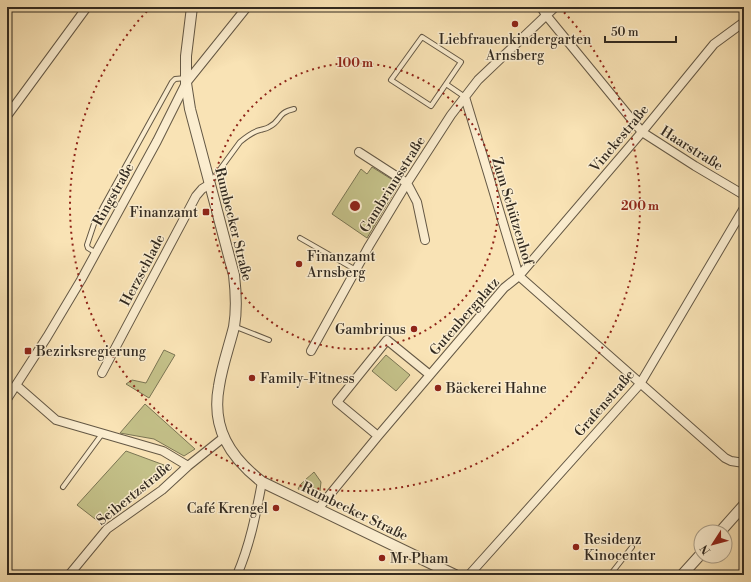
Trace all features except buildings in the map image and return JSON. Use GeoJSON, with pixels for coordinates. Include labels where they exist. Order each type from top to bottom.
{"type":"FeatureCollection","features":[{"type":"Feature","properties":{"kind":"street"},"geometry":{"type":"LineString","coordinates":[[7,116],[87,7]]}},
{"type":"Feature","properties":{"kind":"street","name":"Rumbecker Straße"},"geometry":{"type":"LineString","coordinates":[[192,7],[186,56],[186,80],[190,109],[234,276],[236,294],[234,326],[218,388],[217,408],[223,438],[237,459],[250,473],[262,482],[455,575]]}},
{"type":"Feature","properties":{"kind":"street","name":"Ringstraße"},"geometry":{"type":"LineString","coordinates":[[7,398],[48,337],[96,253],[157,141],[186,80],[247,7]]}},
{"type":"Feature","properties":{"kind":"street","name":"Haarstraße"},"geometry":{"type":"LineString","coordinates":[[541,7],[642,132],[695,166],[744,194]]}},
{"type":"Feature","properties":{"kind":"street"},"geometry":{"type":"LineString","coordinates":[[465,97],[478,80],[555,7]]}},
{"type":"Feature","properties":{"kind":"street","name":"Vinckestraße"},"geometry":{"type":"LineString","coordinates":[[519,276],[642,132],[714,44],[744,22]]}},
{"type":"Feature","properties":{"kind":"street","name":"Gambrinusstraße"},"geometry":{"type":"LineString","coordinates":[[311,351],[407,183],[451,115],[465,97]]}},
{"type":"Feature","properties":{"kind":"street","name":"Zum Schützenhof"},"geometry":{"type":"LineString","coordinates":[[465,97],[519,276],[724,458],[731,461],[744,463]]}},
{"type":"Feature","properties":{"kind":"street"},"geometry":{"type":"LineString","coordinates":[[359,152],[407,183],[417,202],[425,240]]}},
{"type":"Feature","properties":{"kind":"street","name":"Herzschlade"},"geometry":{"type":"LineString","coordinates":[[102,373],[196,196],[202,189],[210,184]]}},
{"type":"Feature","properties":{"kind":"street","name":"Grafenstraße"},"geometry":{"type":"LineString","coordinates":[[469,575],[640,384],[744,208]]}},
{"type":"Feature","properties":{"kind":"street","name":"Gutenbergplatz"},"geometry":{"type":"LineString","coordinates":[[318,509],[504,288],[519,276]]}},
{"type":"Feature","properties":{"kind":"street","name":"Gutenbergplatz"},"geometry":{"type":"LineString","coordinates":[[378,436],[337,402],[387,340],[430,375]]}},
{"type":"Feature","properties":{"kind":"street"},"geometry":{"type":"LineString","coordinates":[[16,385],[56,420],[163,451],[188,466]]}},
{"type":"Feature","properties":{"kind":"street","name":"Seibertzstraße"},"geometry":{"type":"LineString","coordinates":[[68,575],[108,529],[162,490],[188,466],[223,438]]}},
{"type":"Feature","properties":{"kind":"street"},"geometry":{"type":"LineString","coordinates":[[237,575],[245,557],[253,530],[262,482]]}},
{"type":"Feature","properties":{"kind":"street"},"geometry":{"type":"LineString","coordinates":[[727,524],[744,505]]}},
{"type":"Feature","properties":{"kind":"street"},"geometry":{"type":"LineString","coordinates":[[682,575],[693,563]]}},
{"type":"Feature","properties":{"kind":"lane"},"geometry":{"type":"LineString","coordinates":[[422,37],[461,62],[446,84],[431,106],[391,80],[422,37]]}},
{"type":"Feature","properties":{"kind":"lane"},"geometry":{"type":"LineString","coordinates":[[96,253],[88,248],[87,244],[94,224],[172,82],[175,79],[186,80]]}},
{"type":"Feature","properties":{"kind":"lane"},"geometry":{"type":"LineString","coordinates":[[446,84],[465,97]]}},
{"type":"Feature","properties":{"kind":"lane"},"geometry":{"type":"LineString","coordinates":[[210,184],[240,142],[250,134],[269,127],[282,113],[287,110],[294,109]]}},
{"type":"Feature","properties":{"kind":"lane"},"geometry":{"type":"LineString","coordinates":[[300,238],[356,270]]}},
{"type":"Feature","properties":{"kind":"lane"},"geometry":{"type":"LineString","coordinates":[[234,326],[269,340]]}},
{"type":"Feature","properties":{"kind":"lane"},"geometry":{"type":"LineString","coordinates":[[63,487],[102,434]]}},
{"type":"Feature","properties":{"kind":"lane"},"geometry":{"type":"LineString","coordinates":[[610,575],[632,547]]}},
{"type":"Feature","properties":{"kind":"shaded area"},"geometry":{"type":"Polygon","coordinates":[[[372,167],[399,184],[367,238],[332,214],[361,169],[367,174],[372,167]]]}},
{"type":"Feature","properties":{"kind":"shaded area"},"geometry":{"type":"Polygon","coordinates":[[[164,350],[175,355],[149,398],[126,384],[132,380],[146,383],[164,350]]]}},
{"type":"Feature","properties":{"kind":"shaded area"},"geometry":{"type":"Polygon","coordinates":[[[386,355],[410,375],[396,391],[372,371],[386,355]]]}},
{"type":"Feature","properties":{"kind":"shaded area"},"geometry":{"type":"Polygon","coordinates":[[[145,404],[195,449],[184,456],[154,439],[120,433],[145,404]]]}},
{"type":"Feature","properties":{"kind":"shaded area"},"geometry":{"type":"Polygon","coordinates":[[[126,451],[164,465],[167,472],[99,522],[77,505],[126,451]]]}},
{"type":"Feature","properties":{"kind":"shaded area"},"geometry":{"type":"Polygon","coordinates":[[[314,472],[321,482],[320,491],[311,494],[298,489],[303,482],[314,472]]]}},
{"type":"Feature","properties":{"kind":"place","name":"Liebfrauenkindergarten Arnsberg"},"geometry":{"type":"Point","coordinates":[515,24]}},
{"type":"Feature","properties":{"kind":"place","name":"Finanzamt"},"geometry":{"type":"Point","coordinates":[206,212]}},
{"type":"Feature","properties":{"kind":"place","name":"Finanzamt Arnsberg"},"geometry":{"type":"Point","coordinates":[299,264]}},
{"type":"Feature","properties":{"kind":"place","name":"Gambrinus"},"geometry":{"type":"Point","coordinates":[414,329]}},
{"type":"Feature","properties":{"kind":"place","name":"Bezirksregierung"},"geometry":{"type":"Point","coordinates":[28,351]}},
{"type":"Feature","properties":{"kind":"place","name":"Family-Fitness"},"geometry":{"type":"Point","coordinates":[252,378]}},
{"type":"Feature","properties":{"kind":"place","name":"Bäckerei Hahne"},"geometry":{"type":"Point","coordinates":[438,388]}},
{"type":"Feature","properties":{"kind":"place","name":"Café Krengel"},"geometry":{"type":"Point","coordinates":[276,508]}},
{"type":"Feature","properties":{"kind":"place","name":"Residenz Kinocenter"},"geometry":{"type":"Point","coordinates":[576,547]}},
{"type":"Feature","properties":{"kind":"place","name":"Mr Pham"},"geometry":{"type":"Point","coordinates":[382,558]}}]}
